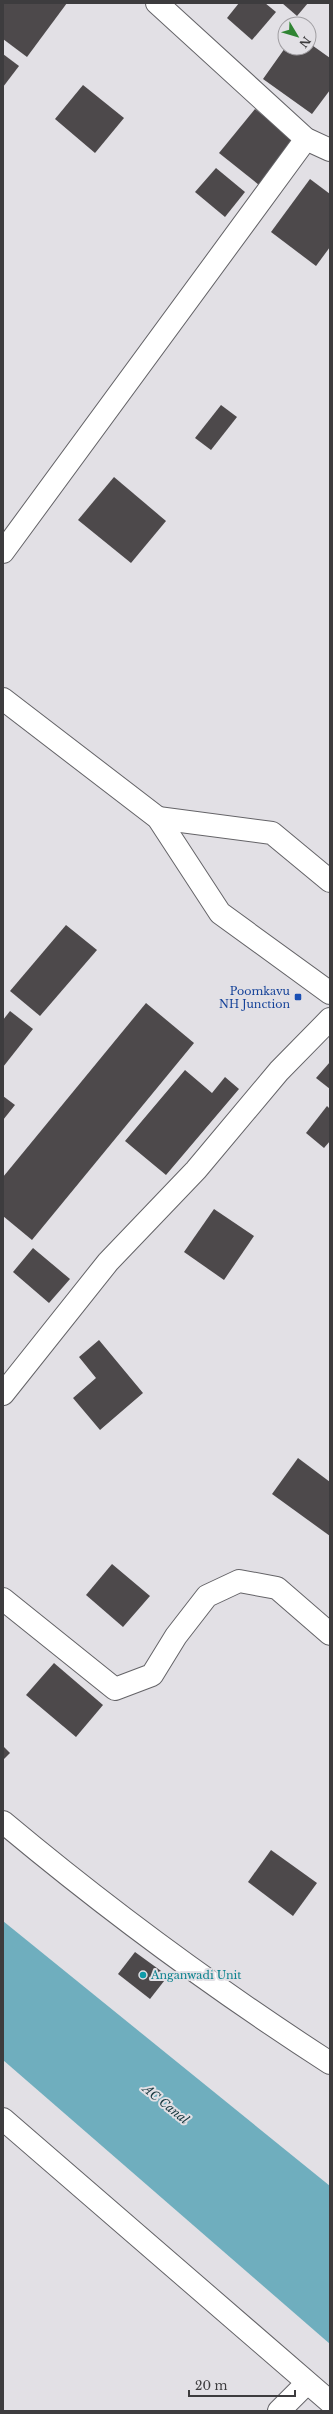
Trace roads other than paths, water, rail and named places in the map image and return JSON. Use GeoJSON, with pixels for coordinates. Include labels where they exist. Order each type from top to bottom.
{"type":"FeatureCollection","features":[{"type":"Feature","properties":{"kind":"main road"},"geometry":{"type":"LineString","coordinates":[[157,3],[306,139],[330,150]]}},
{"type":"Feature","properties":{"kind":"main road"},"geometry":{"type":"LineString","coordinates":[[3,552],[306,139]]}},
{"type":"Feature","properties":{"kind":"main road"},"geometry":{"type":"LineString","coordinates":[[3,699],[158,818],[220,913],[330,993]]}},
{"type":"Feature","properties":{"kind":"main road"},"geometry":{"type":"LineString","coordinates":[[158,818],[272,834],[330,881]]}},
{"type":"Feature","properties":{"kind":"main road"},"geometry":{"type":"LineString","coordinates":[[3,1394],[108,1262],[196,1170],[279,1071],[330,1019]]}},
{"type":"Feature","properties":{"kind":"main road"},"geometry":{"type":"LineString","coordinates":[[3,1599],[115,1689],[152,1675],[176,1636],[207,1596],[239,1581],[277,1588],[330,1634]]}},
{"type":"Feature","properties":{"kind":"main road"},"geometry":{"type":"LineString","coordinates":[[3,1822],[69,1877],[270,2024],[330,2063]]}},
{"type":"Feature","properties":{"kind":"main road"},"geometry":{"type":"LineString","coordinates":[[3,2119],[330,2402]]}},
{"type":"Feature","properties":{"kind":"main road"},"geometry":{"type":"LineString","coordinates":[[279,2411],[307,2383]]}},
{"type":"Feature","properties":{"kind":"water","name":"AC Canal"},"geometry":{"type":"Polygon","coordinates":[[[3,1921],[330,2186],[330,2344],[3,2060],[3,1921]]]}},
{"type":"Feature","properties":{"kind":"place","name":"Poomkavu NH Junction"},"geometry":{"type":"Point","coordinates":[298,997]}},
{"type":"Feature","properties":{"kind":"place","name":"Anganwadi Unit"},"geometry":{"type":"Point","coordinates":[143,1975]}}]}
